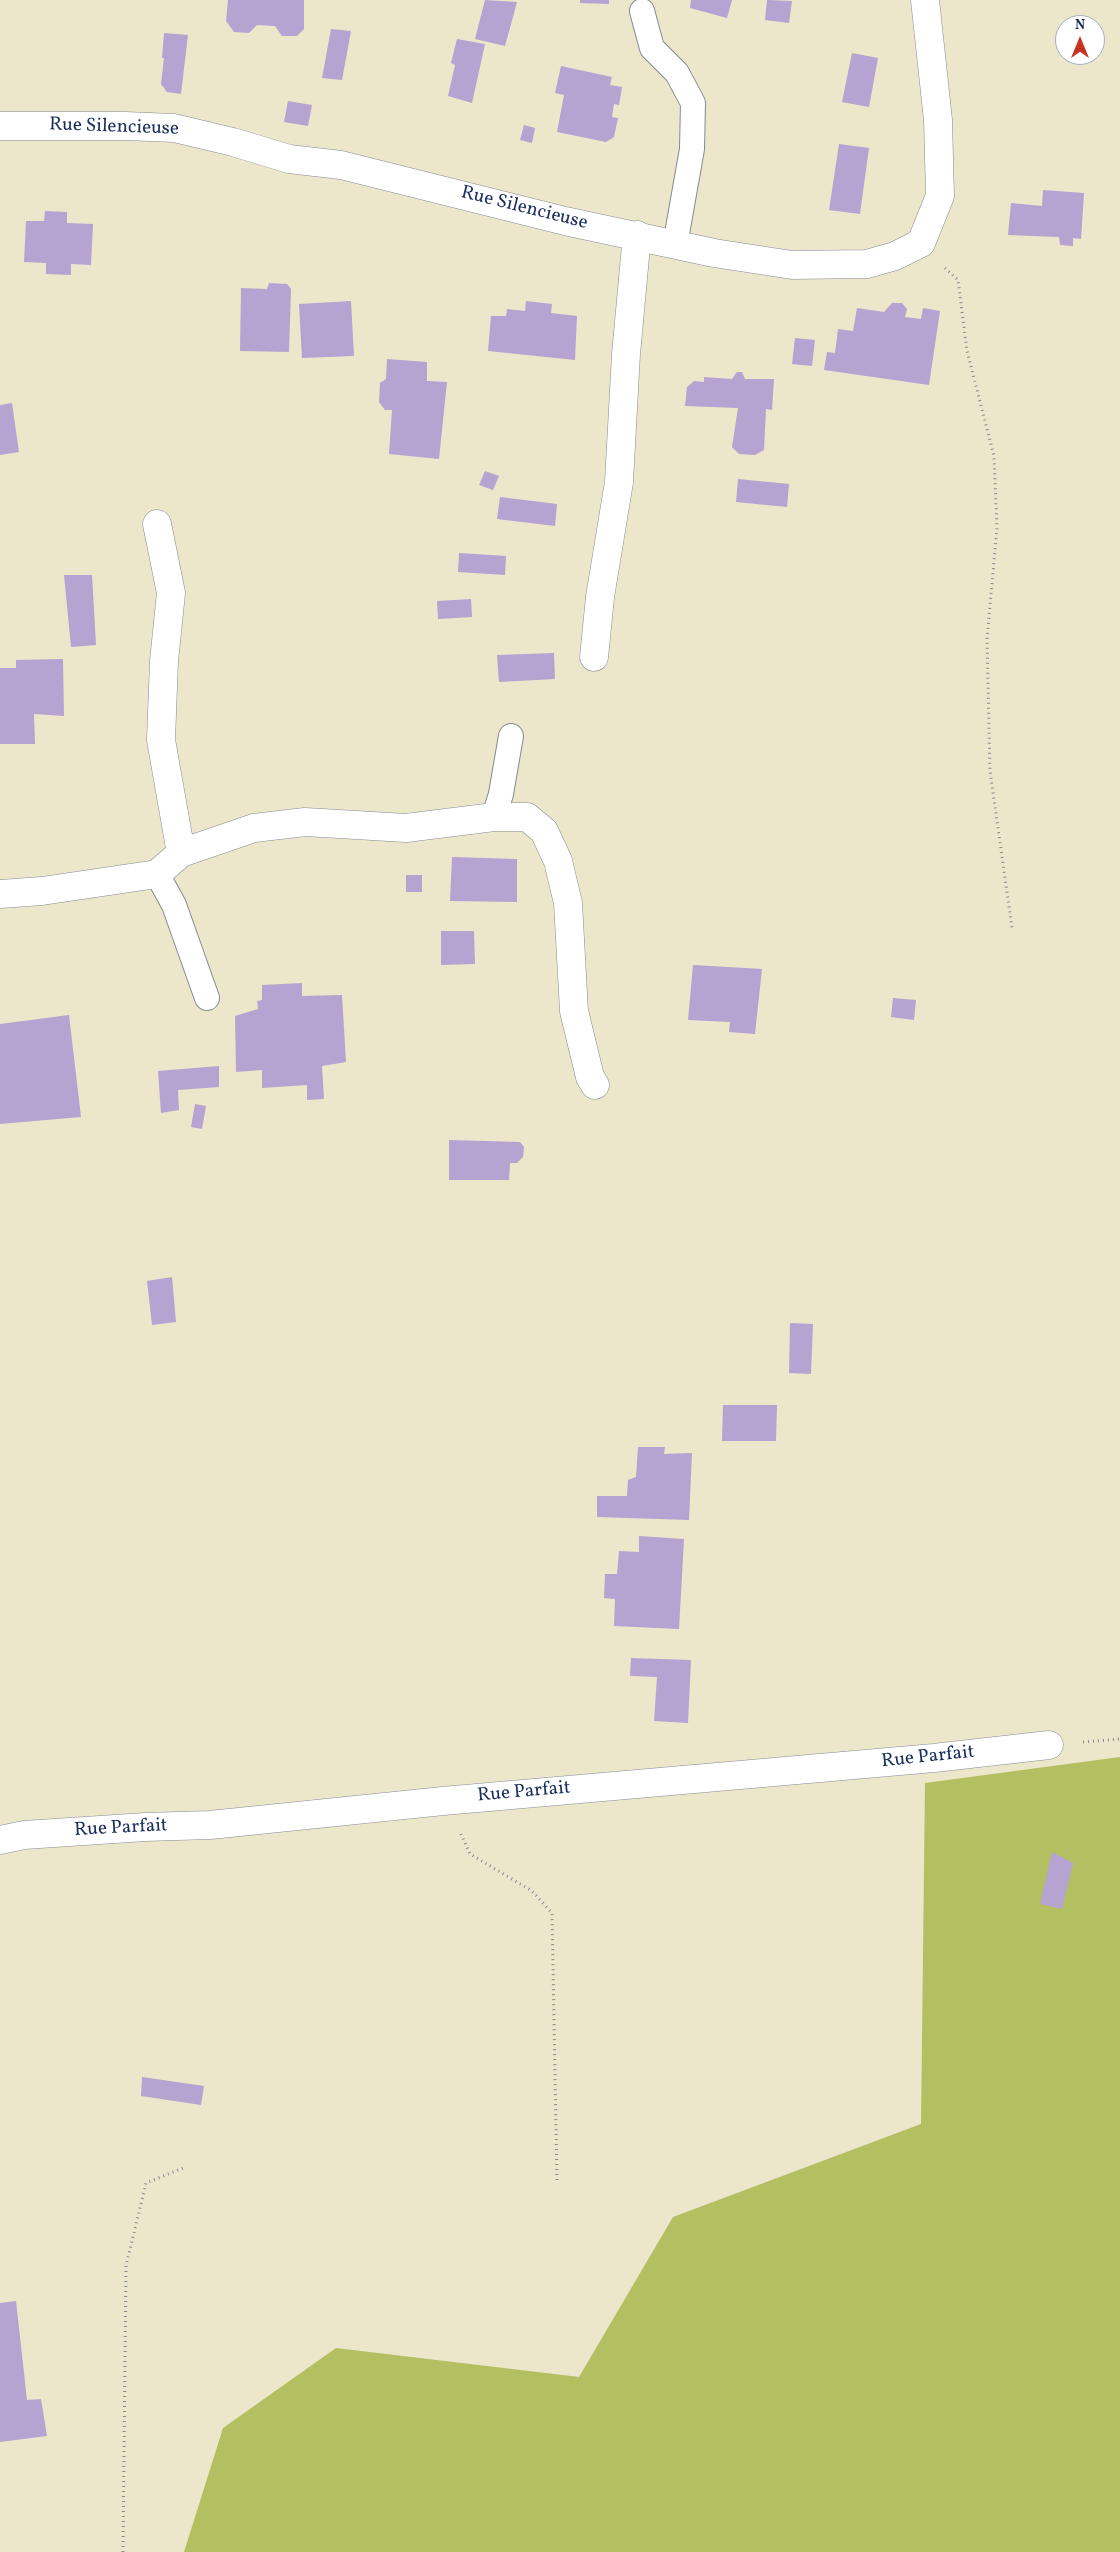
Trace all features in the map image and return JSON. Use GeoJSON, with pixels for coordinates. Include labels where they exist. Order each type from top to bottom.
{"type":"FeatureCollection","features":[{"type":"Feature","properties":{"kind":"street"},"geometry":{"type":"LineString","coordinates":[[921,243],[940,196],[938,120],[925,0]]}},
{"type":"Feature","properties":{"kind":"street","name":"Rue Silencieuse"},"geometry":{"type":"LineString","coordinates":[[0,126],[96,125],[174,128],[233,142],[289,159],[341,165],[566,221],[676,245],[792,265],[867,264],[895,256],[921,243]]}},
{"type":"Feature","properties":{"kind":"street"},"geometry":{"type":"LineString","coordinates":[[594,657],[600,597],[619,482],[626,354],[637,235]]}},
{"type":"Feature","properties":{"kind":"street"},"geometry":{"type":"LineString","coordinates":[[158,524],[171,593],[164,661],[161,740],[181,853]]}},
{"type":"Feature","properties":{"kind":"street"},"geometry":{"type":"LineString","coordinates":[[0,894],[42,891],[157,874],[181,853],[254,828],[305,822],[406,828],[494,817],[527,817],[544,831],[558,860],[568,903],[574,1011],[590,1077],[595,1085]]}},
{"type":"Feature","properties":{"kind":"street","name":"Rue Parfait"},"geometry":{"type":"LineString","coordinates":[[0,1840],[24,1835],[136,1827],[210,1826],[443,1800],[934,1758],[1049,1746]]}},
{"type":"Feature","properties":{"kind":"lane"},"geometry":{"type":"LineString","coordinates":[[642,11],[652,48],[677,73],[693,103],[692,149],[676,245]]}},
{"type":"Feature","properties":{"kind":"lane"},"geometry":{"type":"LineString","coordinates":[[494,817],[501,794],[511,736]]}},
{"type":"Feature","properties":{"kind":"lane"},"geometry":{"type":"LineString","coordinates":[[157,874],[174,905],[207,998]]}},
{"type":"Feature","properties":{"kind":"path"},"geometry":{"type":"LineString","coordinates":[[921,243],[958,280],[967,351],[994,456],[997,528],[987,639],[990,771],[1012,928]]}},
{"type":"Feature","properties":{"kind":"path"},"geometry":{"type":"LineString","coordinates":[[443,1800],[470,1854],[532,1891],[552,1913],[557,2181]]}},
{"type":"Feature","properties":{"kind":"path"},"geometry":{"type":"LineString","coordinates":[[123,2552],[126,2266],[146,2183],[183,2168]]}},
{"type":"Feature","properties":{"kind":"green space"},"geometry":{"type":"Polygon","coordinates":[[[1120,1757],[1120,2552],[184,2552],[223,2428],[336,2348],[579,2377],[673,2217],[921,2124],[925,1783],[1120,1757]]]}},
{"type":"Feature","properties":{"kind":"building"},"geometry":{"type":"Polygon","coordinates":[[[228,0],[304,0],[304,29],[297,36],[282,36],[275,26],[257,25],[249,33],[234,32],[226,21],[228,0]]]}},
{"type":"Feature","properties":{"kind":"building"},"geometry":{"type":"Polygon","coordinates":[[[485,0],[517,2],[505,46],[475,39],[485,0]]]}},
{"type":"Feature","properties":{"kind":"building"},"geometry":{"type":"Polygon","coordinates":[[[580,0],[609,0],[609,4],[580,3],[580,0]]]}},
{"type":"Feature","properties":{"kind":"building"},"geometry":{"type":"Polygon","coordinates":[[[691,0],[732,0],[727,18],[690,8],[691,0]]]}},
{"type":"Feature","properties":{"kind":"building"},"geometry":{"type":"Polygon","coordinates":[[[767,0],[792,1],[789,23],[765,20],[767,0]]]}},
{"type":"Feature","properties":{"kind":"building"},"geometry":{"type":"Polygon","coordinates":[[[331,29],[351,31],[342,80],[322,78],[331,29]]]}},
{"type":"Feature","properties":{"kind":"building"},"geometry":{"type":"Polygon","coordinates":[[[164,33],[188,35],[181,94],[167,92],[161,84],[164,33]]]}},
{"type":"Feature","properties":{"kind":"building"},"geometry":{"type":"Polygon","coordinates":[[[457,39],[485,44],[472,103],[448,96],[455,65],[451,63],[457,39]]]}},
{"type":"Feature","properties":{"kind":"building"},"geometry":{"type":"Polygon","coordinates":[[[852,53],[878,58],[869,107],[842,102],[852,53]]]}},
{"type":"Feature","properties":{"kind":"building"},"geometry":{"type":"Polygon","coordinates":[[[561,66],[612,77],[610,85],[622,87],[619,105],[614,104],[612,117],[618,118],[614,137],[606,142],[557,132],[564,95],[555,93],[561,66]]]}},
{"type":"Feature","properties":{"kind":"building"},"geometry":{"type":"Polygon","coordinates":[[[288,101],[312,105],[308,126],[284,122],[288,101]]]}},
{"type":"Feature","properties":{"kind":"building"},"geometry":{"type":"Polygon","coordinates":[[[524,125],[535,128],[532,143],[520,140],[524,125]]]}},
{"type":"Feature","properties":{"kind":"building"},"geometry":{"type":"Polygon","coordinates":[[[839,144],[869,148],[860,214],[829,210],[839,144]]]}},
{"type":"Feature","properties":{"kind":"building"},"geometry":{"type":"Polygon","coordinates":[[[1043,190],[1084,193],[1081,239],[1073,238],[1073,246],[1060,245],[1059,237],[1008,235],[1011,203],[1042,206],[1043,190]]]}},
{"type":"Feature","properties":{"kind":"building"},"geometry":{"type":"Polygon","coordinates":[[[45,211],[67,212],[67,223],[93,224],[91,265],[71,264],[71,275],[46,274],[46,263],[24,262],[26,221],[44,221],[45,211]]]}},
{"type":"Feature","properties":{"kind":"building"},"geometry":{"type":"Polygon","coordinates":[[[269,283],[287,284],[291,289],[289,352],[240,351],[241,288],[267,289],[269,283]]]}},
{"type":"Feature","properties":{"kind":"building"},"geometry":{"type":"Polygon","coordinates":[[[351,301],[354,356],[302,358],[299,304],[351,301]]]}},
{"type":"Feature","properties":{"kind":"building"},"geometry":{"type":"Polygon","coordinates":[[[526,301],[552,304],[551,313],[577,316],[575,360],[488,351],[491,316],[506,316],[507,309],[525,311],[526,301]]]}},
{"type":"Feature","properties":{"kind":"building"},"geometry":{"type":"Polygon","coordinates":[[[892,303],[902,303],[907,309],[905,317],[921,319],[923,308],[940,311],[929,385],[824,370],[827,352],[835,353],[838,329],[853,331],[857,308],[884,312],[892,303]]]}},
{"type":"Feature","properties":{"kind":"building"},"geometry":{"type":"Polygon","coordinates":[[[795,338],[815,340],[812,366],[792,364],[795,338]]]}},
{"type":"Feature","properties":{"kind":"building"},"geometry":{"type":"Polygon","coordinates":[[[387,359],[427,362],[427,381],[447,382],[439,459],[389,454],[392,410],[385,410],[379,402],[380,383],[386,379],[387,359]]]}},
{"type":"Feature","properties":{"kind":"building"},"geometry":{"type":"Polygon","coordinates":[[[737,372],[742,372],[745,379],[774,379],[772,410],[766,409],[764,450],[755,455],[739,454],[732,447],[738,408],[685,406],[687,387],[694,381],[704,382],[704,377],[732,379],[737,372]]]}},
{"type":"Feature","properties":{"kind":"building"},"geometry":{"type":"Polygon","coordinates":[[[12,403],[19,452],[0,455],[0,405],[12,403]]]}},
{"type":"Feature","properties":{"kind":"building"},"geometry":{"type":"Polygon","coordinates":[[[485,471],[499,476],[493,490],[479,485],[485,471]]]}},
{"type":"Feature","properties":{"kind":"building"},"geometry":{"type":"Polygon","coordinates":[[[738,479],[789,484],[787,507],[736,502],[738,479]]]}},
{"type":"Feature","properties":{"kind":"building"},"geometry":{"type":"Polygon","coordinates":[[[500,497],[557,504],[555,526],[497,519],[500,497]]]}},
{"type":"Feature","properties":{"kind":"building"},"geometry":{"type":"Polygon","coordinates":[[[459,553],[506,556],[505,575],[458,572],[459,553]]]}},
{"type":"Feature","properties":{"kind":"building"},"geometry":{"type":"Polygon","coordinates":[[[64,575],[92,575],[96,645],[71,647],[64,575]]]}},
{"type":"Feature","properties":{"kind":"building"},"geometry":{"type":"Polygon","coordinates":[[[471,599],[472,617],[438,619],[437,601],[471,599]]]}},
{"type":"Feature","properties":{"kind":"building"},"geometry":{"type":"Polygon","coordinates":[[[554,653],[555,679],[499,682],[497,655],[554,653]]]}},
{"type":"Feature","properties":{"kind":"building"},"geometry":{"type":"Polygon","coordinates":[[[63,659],[64,716],[34,714],[35,744],[0,744],[0,668],[16,668],[16,660],[63,659]]]}},
{"type":"Feature","properties":{"kind":"building"},"geometry":{"type":"Polygon","coordinates":[[[452,857],[517,859],[517,902],[450,901],[452,857]]]}},
{"type":"Feature","properties":{"kind":"building"},"geometry":{"type":"Polygon","coordinates":[[[406,875],[422,875],[422,892],[406,892],[406,875]]]}},
{"type":"Feature","properties":{"kind":"building"},"geometry":{"type":"Polygon","coordinates":[[[441,931],[474,931],[475,964],[441,965],[441,931]]]}},
{"type":"Feature","properties":{"kind":"building"},"geometry":{"type":"Polygon","coordinates":[[[693,965],[762,969],[755,1034],[729,1032],[730,1022],[688,1020],[693,965]]]}},
{"type":"Feature","properties":{"kind":"building"},"geometry":{"type":"Polygon","coordinates":[[[302,983],[302,996],[342,995],[346,1062],[322,1066],[324,1099],[307,1100],[307,1085],[262,1088],[262,1070],[236,1072],[235,1016],[258,1009],[257,1001],[262,1000],[262,985],[302,983]]]}},
{"type":"Feature","properties":{"kind":"building"},"geometry":{"type":"Polygon","coordinates":[[[893,998],[916,1000],[914,1020],[891,1017],[893,998]]]}},
{"type":"Feature","properties":{"kind":"building"},"geometry":{"type":"Polygon","coordinates":[[[69,1015],[81,1117],[0,1124],[0,1024],[69,1015]]]}},
{"type":"Feature","properties":{"kind":"building"},"geometry":{"type":"Polygon","coordinates":[[[219,1066],[219,1087],[178,1090],[179,1110],[161,1113],[158,1071],[219,1066]]]}},
{"type":"Feature","properties":{"kind":"building"},"geometry":{"type":"Polygon","coordinates":[[[195,1104],[206,1106],[202,1129],[191,1127],[195,1104]]]}},
{"type":"Feature","properties":{"kind":"building"},"geometry":{"type":"Polygon","coordinates":[[[449,1140],[520,1142],[524,1147],[523,1157],[517,1163],[510,1163],[509,1180],[449,1180],[449,1140]]]}},
{"type":"Feature","properties":{"kind":"building"},"geometry":{"type":"Polygon","coordinates":[[[172,1277],[176,1322],[152,1325],[147,1281],[172,1277]]]}},
{"type":"Feature","properties":{"kind":"building"},"geometry":{"type":"Polygon","coordinates":[[[790,1323],[813,1324],[811,1374],[789,1373],[790,1323]]]}},
{"type":"Feature","properties":{"kind":"building"},"geometry":{"type":"Polygon","coordinates":[[[723,1405],[777,1405],[776,1441],[722,1441],[723,1405]]]}},
{"type":"Feature","properties":{"kind":"building"},"geometry":{"type":"Polygon","coordinates":[[[638,1447],[665,1447],[664,1454],[692,1453],[689,1520],[597,1517],[597,1496],[627,1496],[628,1480],[636,1477],[638,1447]]]}},
{"type":"Feature","properties":{"kind":"building"},"geometry":{"type":"Polygon","coordinates":[[[639,1536],[684,1539],[679,1629],[614,1626],[615,1599],[604,1598],[605,1574],[617,1574],[619,1551],[639,1552],[639,1536]]]}},
{"type":"Feature","properties":{"kind":"building"},"geometry":{"type":"Polygon","coordinates":[[[631,1658],[691,1660],[688,1723],[654,1721],[657,1677],[630,1676],[631,1658]]]}},
{"type":"Feature","properties":{"kind":"building"},"geometry":{"type":"Polygon","coordinates":[[[1052,1852],[1073,1863],[1062,1909],[1040,1904],[1052,1852]]]}},
{"type":"Feature","properties":{"kind":"building"},"geometry":{"type":"Polygon","coordinates":[[[142,2077],[204,2086],[201,2105],[141,2096],[142,2077]]]}},
{"type":"Feature","properties":{"kind":"building"},"geometry":{"type":"Polygon","coordinates":[[[16,2301],[27,2400],[41,2399],[47,2436],[0,2442],[0,2303],[16,2301]]]}}]}
